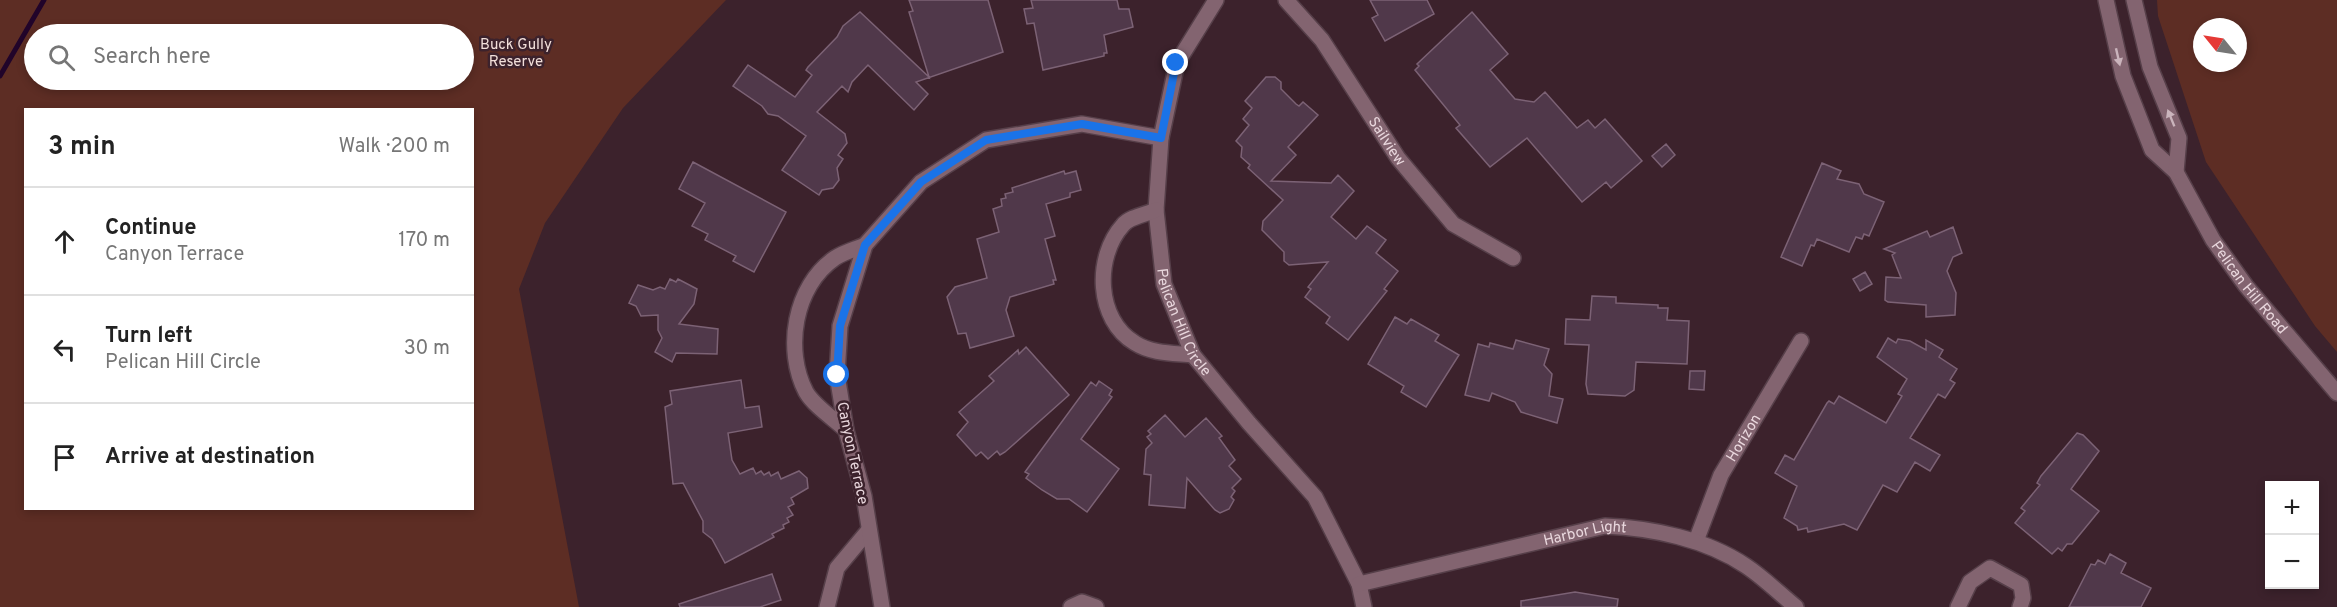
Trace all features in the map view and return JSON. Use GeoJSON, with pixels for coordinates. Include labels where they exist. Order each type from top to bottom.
{"type":"FeatureCollection","features":[{"type":"Feature","properties":{"kind":"street","name":"Pelican Hill Circle"},"geometry":{"type":"LineString","coordinates":[[1216,0],[1176,63],[1161,138],[1156,210],[1164,284],[1193,355],[1249,423],[1315,497],[1359,584],[1364,607]]}},
{"type":"Feature","properties":{"kind":"street","name":"Sailview"},"geometry":{"type":"LineString","coordinates":[[1286,0],[1322,40],[1398,158],[1453,224],[1514,258]]}},
{"type":"Feature","properties":{"kind":"street","name":"Pelican Hill Road"},"geometry":{"type":"LineString","coordinates":[[2106,0],[2123,76],[2152,150],[2176,172],[2213,240],[2246,286],[2337,393]]}},
{"type":"Feature","properties":{"kind":"street"},"geometry":{"type":"LineString","coordinates":[[2134,0],[2150,67],[2179,138],[2176,172]]}},
{"type":"Feature","properties":{"kind":"street","name":"Canyon Terrace"},"geometry":{"type":"LineString","coordinates":[[882,607],[864,496],[846,430],[837,375],[840,326],[865,245],[921,182],[986,140],[1082,124],[1161,138]]}},
{"type":"Feature","properties":{"kind":"street"},"geometry":{"type":"LineString","coordinates":[[1156,210],[1123,224],[1108,253],[1102,281],[1106,306],[1118,328],[1134,343],[1154,351],[1193,355]]}},
{"type":"Feature","properties":{"kind":"street"},"geometry":{"type":"LineString","coordinates":[[846,430],[807,393],[795,362],[794,331],[800,307],[814,280],[835,258],[865,245]]}},
{"type":"Feature","properties":{"kind":"street","name":"Horizon"},"geometry":{"type":"LineString","coordinates":[[1696,541],[1721,475],[1801,341]]}},
{"type":"Feature","properties":{"kind":"street","name":"Harbor Light"},"geometry":{"type":"LineString","coordinates":[[1359,584],[1605,526],[1626,527],[1696,541],[1745,566],[1796,607]]}},
{"type":"Feature","properties":{"kind":"street"},"geometry":{"type":"LineString","coordinates":[[827,607],[837,568],[868,531]]}},
{"type":"Feature","properties":{"kind":"street"},"geometry":{"type":"LineString","coordinates":[[1958,607],[1970,582],[1990,568],[2021,585],[2023,598],[2020,607]]}},
{"type":"Feature","properties":{"kind":"street"},"geometry":{"type":"LineString","coordinates":[[1071,607],[1082,602],[1096,607]]}},
{"type":"Feature","properties":{"kind":"green space","name":"Buck Gully Reserve"},"geometry":{"type":"Polygon","coordinates":[[[0,0],[726,0],[623,108],[545,223],[519,289],[579,607],[0,607],[0,0]]]}},
{"type":"Feature","properties":{"kind":"green space"},"geometry":{"type":"Polygon","coordinates":[[[2157,0],[2337,0],[2337,352],[2315,326],[2206,162],[2158,16],[2157,0]]]}},
{"type":"Feature","properties":{"kind":"building"},"geometry":{"type":"Polygon","coordinates":[[[909,0],[988,0],[1003,52],[916,82],[928,94],[914,110],[868,65],[852,82],[848,92],[842,86],[817,112],[845,134],[847,143],[838,155],[843,159],[837,168],[839,180],[833,188],[822,190],[819,195],[782,170],[806,136],[778,116],[768,114],[762,106],[733,86],[748,65],[795,97],[812,75],[806,70],[808,67],[837,37],[843,26],[860,12],[929,77],[909,12],[913,11],[909,0]]]}},
{"type":"Feature","properties":{"kind":"building"},"geometry":{"type":"Polygon","coordinates":[[[1031,0],[1117,0],[1119,9],[1129,9],[1133,27],[1104,35],[1107,53],[1104,53],[1104,56],[1043,70],[1034,23],[1027,24],[1024,9],[1033,8],[1031,0]]]}},
{"type":"Feature","properties":{"kind":"building"},"geometry":{"type":"Polygon","coordinates":[[[1370,0],[1427,0],[1434,14],[1385,41],[1372,18],[1378,15],[1370,0]]]}},
{"type":"Feature","properties":{"kind":"building"},"geometry":{"type":"Polygon","coordinates":[[[1472,12],[1508,54],[1490,70],[1515,99],[1534,102],[1545,92],[1577,128],[1588,120],[1595,128],[1605,119],[1642,161],[1611,188],[1606,182],[1582,202],[1527,138],[1490,167],[1456,128],[1460,125],[1415,70],[1419,66],[1417,64],[1472,12]]]}},
{"type":"Feature","properties":{"kind":"building"},"geometry":{"type":"Polygon","coordinates":[[[1266,77],[1275,77],[1281,82],[1281,89],[1296,104],[1299,106],[1303,102],[1318,115],[1288,147],[1296,155],[1271,181],[1331,183],[1338,175],[1354,191],[1331,217],[1356,239],[1367,226],[1386,240],[1376,253],[1398,271],[1384,289],[1387,291],[1348,340],[1326,323],[1330,317],[1305,297],[1311,289],[1308,287],[1328,262],[1289,265],[1284,261],[1284,252],[1262,230],[1263,221],[1283,200],[1248,168],[1250,165],[1241,157],[1242,147],[1236,141],[1249,125],[1243,119],[1252,108],[1245,101],[1266,77]]]}},
{"type":"Feature","properties":{"kind":"building"},"geometry":{"type":"Polygon","coordinates":[[[1666,144],[1675,155],[1662,167],[1652,156],[1666,144]]]}},
{"type":"Feature","properties":{"kind":"building"},"geometry":{"type":"Polygon","coordinates":[[[693,162],[786,212],[754,272],[733,261],[736,256],[705,240],[708,234],[692,226],[705,203],[679,189],[693,162]]]}},
{"type":"Feature","properties":{"kind":"building"},"geometry":{"type":"Polygon","coordinates":[[[1822,163],[1841,171],[1837,179],[1859,184],[1864,194],[1884,202],[1869,236],[1864,234],[1862,239],[1856,237],[1849,252],[1817,239],[1814,246],[1811,245],[1802,266],[1781,257],[1822,163]]]}},
{"type":"Feature","properties":{"kind":"building"},"geometry":{"type":"Polygon","coordinates":[[[1064,171],[1065,174],[1076,171],[1081,190],[1070,193],[1070,197],[1046,204],[1055,236],[1045,239],[1056,280],[1053,280],[1054,284],[1010,297],[1006,310],[1014,336],[970,348],[966,333],[958,334],[947,297],[955,287],[987,278],[977,239],[999,232],[993,209],[1002,206],[1001,199],[1006,198],[1005,194],[1013,192],[1012,188],[1064,171]]]}},
{"type":"Feature","properties":{"kind":"building"},"geometry":{"type":"Polygon","coordinates":[[[1953,227],[1962,253],[1953,257],[1947,271],[1956,293],[1955,315],[1926,317],[1926,305],[1885,300],[1886,277],[1901,278],[1892,255],[1895,253],[1884,249],[1927,231],[1930,237],[1953,227]]]}},
{"type":"Feature","properties":{"kind":"building"},"geometry":{"type":"Polygon","coordinates":[[[1865,272],[1872,284],[1860,291],[1853,279],[1865,272]]]}},
{"type":"Feature","properties":{"kind":"building"},"geometry":{"type":"Polygon","coordinates":[[[670,279],[676,282],[678,279],[697,289],[694,304],[679,324],[718,329],[717,354],[676,353],[672,362],[655,352],[662,338],[658,330],[658,315],[641,316],[636,306],[629,303],[638,285],[653,290],[660,287],[665,289],[670,279]]]}},
{"type":"Feature","properties":{"kind":"building"},"geometry":{"type":"Polygon","coordinates":[[[1592,296],[1616,297],[1616,303],[1658,305],[1658,308],[1668,308],[1667,320],[1689,321],[1687,364],[1636,362],[1634,390],[1625,396],[1588,394],[1586,384],[1589,345],[1565,344],[1566,319],[1590,320],[1592,296]]]}},
{"type":"Feature","properties":{"kind":"building"},"geometry":{"type":"Polygon","coordinates":[[[1395,317],[1407,324],[1411,319],[1439,335],[1435,341],[1459,355],[1426,407],[1401,392],[1404,386],[1368,364],[1395,317]]]}},
{"type":"Feature","properties":{"kind":"building"},"geometry":{"type":"Polygon","coordinates":[[[1888,338],[1896,343],[1898,339],[1910,341],[1926,350],[1926,340],[1943,350],[1939,357],[1957,369],[1950,380],[1955,383],[1945,398],[1938,394],[1910,438],[1940,455],[1930,471],[1915,462],[1897,492],[1883,485],[1857,530],[1844,524],[1808,532],[1807,528],[1798,530],[1797,526],[1784,518],[1797,486],[1775,473],[1785,455],[1794,460],[1827,403],[1829,401],[1834,404],[1839,396],[1886,423],[1902,396],[1898,394],[1907,379],[1877,357],[1888,338]]]}},
{"type":"Feature","properties":{"kind":"building"},"geometry":{"type":"Polygon","coordinates":[[[1516,340],[1549,349],[1544,365],[1552,374],[1549,396],[1563,399],[1557,423],[1521,412],[1515,402],[1492,393],[1489,401],[1465,395],[1478,344],[1489,347],[1490,343],[1513,349],[1516,340]]]}},
{"type":"Feature","properties":{"kind":"building"},"geometry":{"type":"Polygon","coordinates":[[[1026,347],[1069,395],[1005,452],[1000,455],[997,451],[988,459],[981,452],[976,456],[957,435],[968,422],[959,412],[994,381],[989,376],[1018,350],[1019,354],[1026,347]]]}},
{"type":"Feature","properties":{"kind":"building"},"geometry":{"type":"Polygon","coordinates":[[[1690,371],[1705,371],[1704,390],[1689,389],[1690,371]]]}},
{"type":"Feature","properties":{"kind":"building"},"geometry":{"type":"Polygon","coordinates":[[[741,380],[745,408],[759,406],[762,427],[728,433],[732,460],[740,474],[753,468],[756,474],[761,471],[764,475],[769,472],[771,476],[778,472],[781,479],[799,471],[807,478],[808,488],[791,498],[794,504],[788,507],[793,515],[787,518],[789,522],[783,525],[784,528],[772,534],[774,537],[725,563],[712,539],[703,532],[703,521],[683,483],[673,484],[665,407],[672,404],[670,391],[741,380]]]}},
{"type":"Feature","properties":{"kind":"building"},"geometry":{"type":"Polygon","coordinates":[[[1099,381],[1112,390],[1109,395],[1112,397],[1081,439],[1119,469],[1087,512],[1069,499],[1057,499],[1042,490],[1026,478],[1029,474],[1025,472],[1091,382],[1096,386],[1099,381]]]}},
{"type":"Feature","properties":{"kind":"building"},"geometry":{"type":"Polygon","coordinates":[[[1165,415],[1185,437],[1206,418],[1222,436],[1219,438],[1235,460],[1229,466],[1241,479],[1232,488],[1235,491],[1231,497],[1234,500],[1229,509],[1220,513],[1215,510],[1187,478],[1185,508],[1149,505],[1151,475],[1144,474],[1146,449],[1152,443],[1147,437],[1151,434],[1148,431],[1165,415]]]}},
{"type":"Feature","properties":{"kind":"building"},"geometry":{"type":"Polygon","coordinates":[[[2077,433],[2083,435],[2099,451],[2071,489],[2099,511],[2072,544],[2067,544],[2062,551],[2058,548],[2052,554],[2015,523],[2025,511],[2021,508],[2040,485],[2037,483],[2041,476],[2077,433]]]}},
{"type":"Feature","properties":{"kind":"building"},"geometry":{"type":"Polygon","coordinates":[[[2110,554],[2126,563],[2121,573],[2151,588],[2141,607],[2069,607],[2091,564],[2095,565],[2098,560],[2105,564],[2110,554]]]}},
{"type":"Feature","properties":{"kind":"building"},"geometry":{"type":"Polygon","coordinates":[[[772,574],[781,600],[760,607],[680,607],[679,604],[772,574]]]}},
{"type":"Feature","properties":{"kind":"building"},"geometry":{"type":"Polygon","coordinates":[[[1575,592],[1618,599],[1617,607],[1521,607],[1521,601],[1575,592]]]}},
{"type":"Feature","properties":{"kind":"waterway"},"geometry":{"type":"LineString","coordinates":[[30,24],[44,0]]}},
{"type":"Feature","properties":{"kind":"waterway"},"geometry":{"type":"LineString","coordinates":[[0,76],[24,35]]}},
{"type":"Feature","properties":{"kind":"route"},"geometry":{"type":"LineString","coordinates":[[837,375],[840,326],[865,245],[921,182],[986,140],[1082,124],[1161,138],[1176,63]]}}]}
